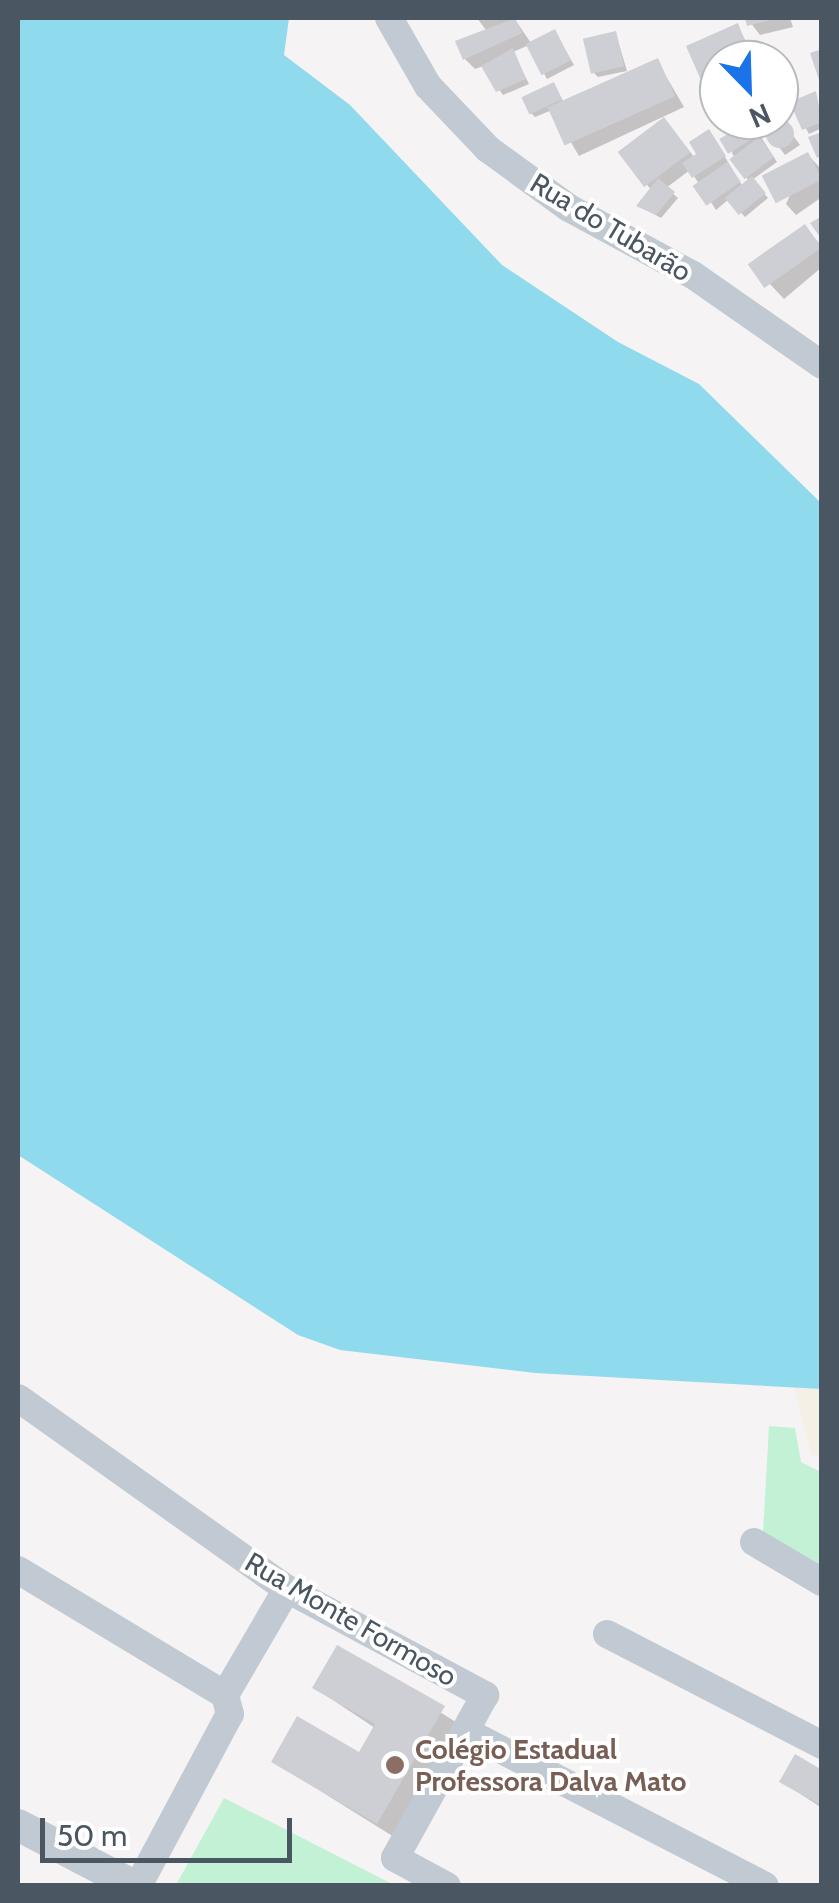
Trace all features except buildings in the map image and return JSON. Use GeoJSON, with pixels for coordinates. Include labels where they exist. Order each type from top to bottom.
{"type":"FeatureCollection","features":[{"type":"Feature","properties":{"kind":"street","name":"Rua do Tubarão"},"geometry":{"type":"LineString","coordinates":[[389,18],[428,86],[488,149],[569,208],[692,275],[822,365]]}},
{"type":"Feature","properties":{"kind":"street","name":"Rua Monte Formoso"},"geometry":{"type":"LineString","coordinates":[[18,1398],[287,1589],[484,1695],[395,1858],[447,1886]]}},
{"type":"Feature","properties":{"kind":"street"},"geometry":{"type":"LineString","coordinates":[[754,1542],[822,1582]]}},
{"type":"Feature","properties":{"kind":"street"},"geometry":{"type":"LineString","coordinates":[[18,1570],[225,1694]]}},
{"type":"Feature","properties":{"kind":"street"},"geometry":{"type":"LineString","coordinates":[[21,1835],[136,1886],[230,1714],[225,1694],[287,1589]]}},
{"type":"Feature","properties":{"kind":"street"},"geometry":{"type":"LineString","coordinates":[[608,1634],[822,1744]]}},
{"type":"Feature","properties":{"kind":"street"},"geometry":{"type":"LineString","coordinates":[[467,1732],[766,1886]]}},
{"type":"Feature","properties":{"kind":"green space"},"geometry":{"type":"Polygon","coordinates":[[[769,1426],[795,1428],[801,1462],[821,1472],[821,1569],[763,1533],[769,1426]]]}},
{"type":"Feature","properties":{"kind":"green space"},"geometry":{"type":"Polygon","coordinates":[[[224,1798],[394,1885],[176,1885],[224,1798]]]}},
{"type":"Feature","properties":{"kind":"sand"},"geometry":{"type":"Polygon","coordinates":[[[794,1387],[821,1389],[821,1459],[811,1454],[794,1387]]]}},
{"type":"Feature","properties":{"kind":"water"},"geometry":{"type":"Polygon","coordinates":[[[18,18],[289,18],[284,55],[350,105],[502,265],[618,342],[699,384],[821,503],[821,1389],[535,1373],[340,1350],[298,1335],[18,1155],[18,18]]]}},
{"type":"Feature","properties":{"kind":"place","name":"Colégio Estadual Professora Dalva Mato"},"geometry":{"type":"Point","coordinates":[395,1765]}}]}
